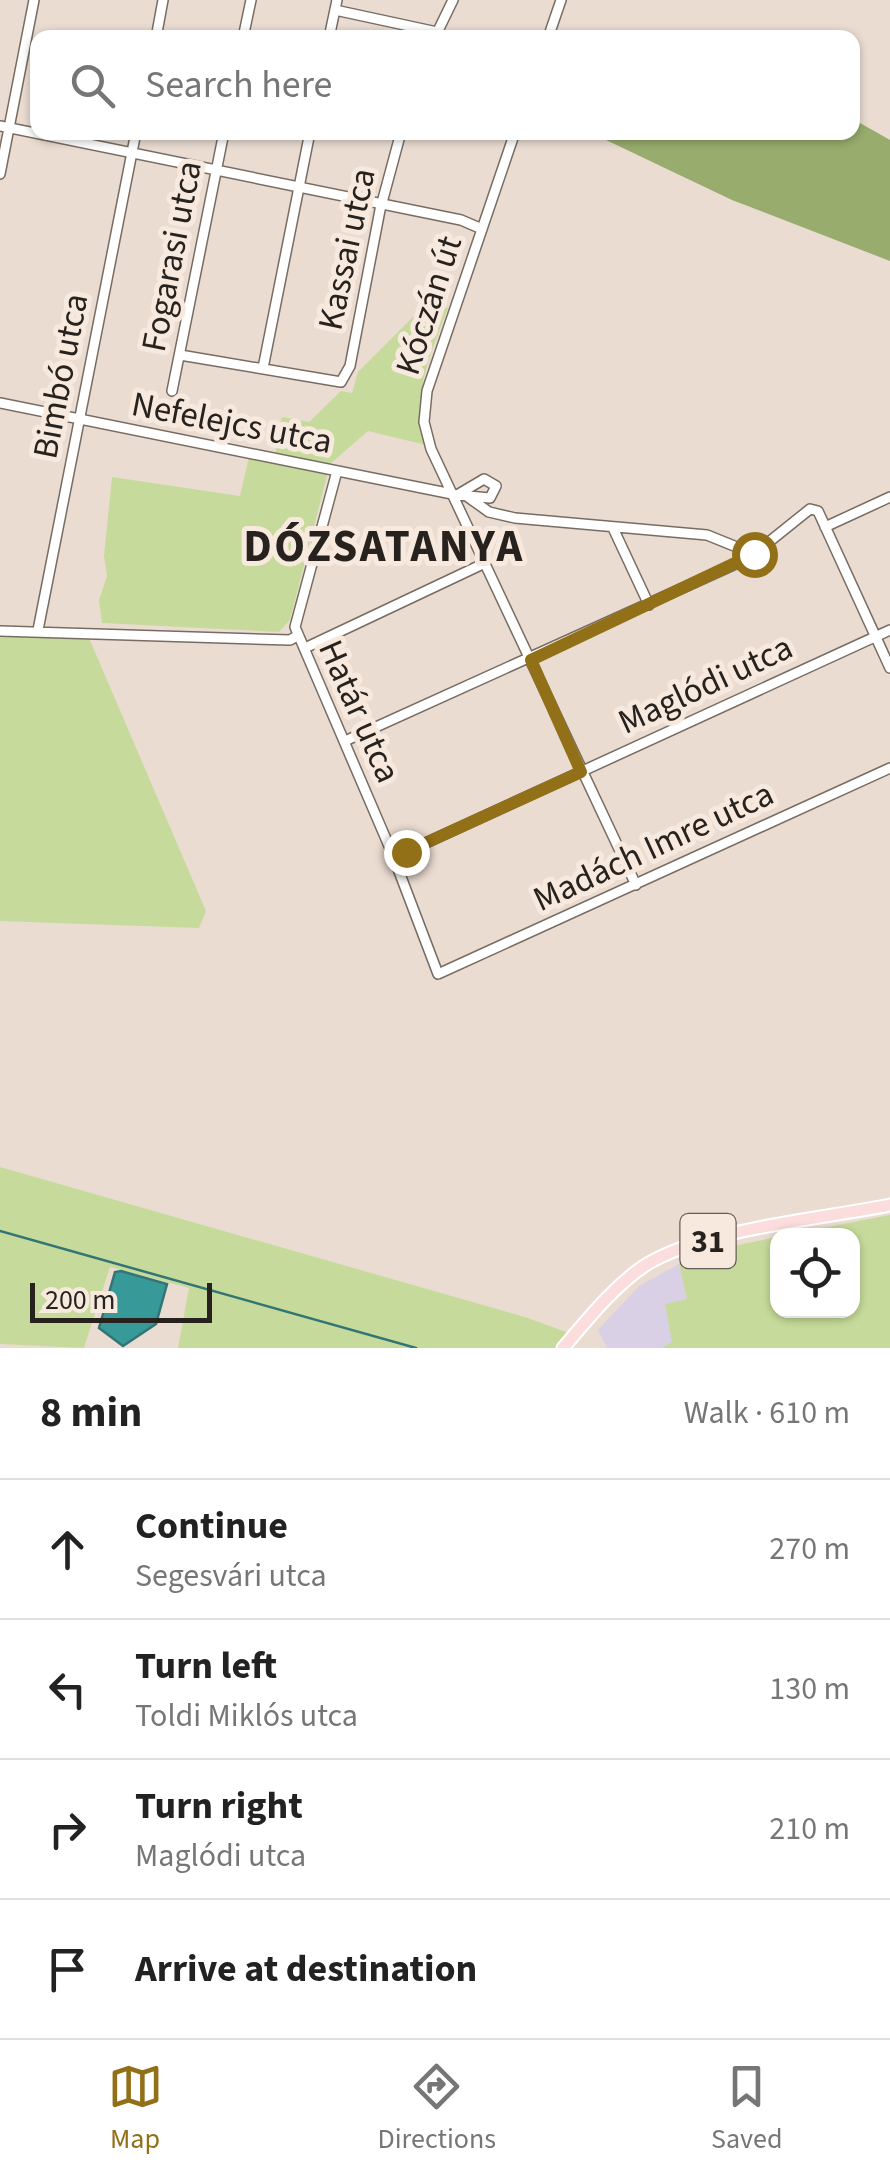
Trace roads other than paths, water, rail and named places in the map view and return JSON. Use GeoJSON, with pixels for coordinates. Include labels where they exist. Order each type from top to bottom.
{"type":"FeatureCollection","features":[{"type":"Feature","properties":{"kind":"main road","name":"31"},"geometry":{"type":"LineString","coordinates":[[563,1348],[608,1296],[664,1255],[707,1241],[890,1205]]}},
{"type":"Feature","properties":{"kind":"street"},"geometry":{"type":"LineString","coordinates":[[0,174],[4,127],[34,0]]}},
{"type":"Feature","properties":{"kind":"street"},"geometry":{"type":"LineString","coordinates":[[157,30],[163,0]]}},
{"type":"Feature","properties":{"kind":"street"},"geometry":{"type":"LineString","coordinates":[[245,30],[251,0]]}},
{"type":"Feature","properties":{"kind":"street"},"geometry":{"type":"LineString","coordinates":[[439,30],[454,0]]}},
{"type":"Feature","properties":{"kind":"street"},"geometry":{"type":"LineString","coordinates":[[551,30],[561,0]]}},
{"type":"Feature","properties":{"kind":"street"},"geometry":{"type":"LineString","coordinates":[[331,30],[336,5],[419,30]]}},
{"type":"Feature","properties":{"kind":"street"},"geometry":{"type":"LineString","coordinates":[[4,127],[30,132]]}},
{"type":"Feature","properties":{"kind":"street"},"geometry":{"type":"LineString","coordinates":[[71,140],[482,228]]}},
{"type":"Feature","properties":{"kind":"street","name":"Bimbó utca"},"geometry":{"type":"LineString","coordinates":[[38,630],[134,140]]}},
{"type":"Feature","properties":{"kind":"street","name":"Fogarasi utca"},"geometry":{"type":"LineString","coordinates":[[172,391],[222,140]]}},
{"type":"Feature","properties":{"kind":"street"},"geometry":{"type":"LineString","coordinates":[[180,355],[263,368],[308,140]]}},
{"type":"Feature","properties":{"kind":"street","name":"Kassai utca"},"geometry":{"type":"LineString","coordinates":[[263,368],[335,383],[346,376],[381,204],[399,140]]}},
{"type":"Feature","properties":{"kind":"street","name":"Kóczán út"},"geometry":{"type":"LineString","coordinates":[[512,140],[425,402],[428,440],[459,495],[485,563],[636,885]]}},
{"type":"Feature","properties":{"kind":"street","name":"Nefelejcs utca"},"geometry":{"type":"LineString","coordinates":[[0,403],[459,495],[482,508],[514,518],[707,535],[754,554]]}},
{"type":"Feature","properties":{"kind":"street"},"geometry":{"type":"LineString","coordinates":[[297,636],[295,627],[337,470]]}},
{"type":"Feature","properties":{"kind":"street"},"geometry":{"type":"LineString","coordinates":[[825,527],[890,496]]}},
{"type":"Feature","properties":{"kind":"street"},"geometry":{"type":"LineString","coordinates":[[344,742],[531,660],[754,554],[810,510],[818,511],[890,668]]}},
{"type":"Feature","properties":{"kind":"street"},"geometry":{"type":"LineString","coordinates":[[613,528],[649,605]]}},
{"type":"Feature","properties":{"kind":"street"},"geometry":{"type":"LineString","coordinates":[[304,648],[485,563]]}},
{"type":"Feature","properties":{"kind":"street","name":"Maglódi utca"},"geometry":{"type":"LineString","coordinates":[[392,854],[406,852],[890,630]]}},
{"type":"Feature","properties":{"kind":"street","name":"Határ utca"},"geometry":{"type":"LineString","coordinates":[[0,631],[242,639],[297,636],[392,854],[438,974]]}},
{"type":"Feature","properties":{"kind":"street","name":"Madách Imre utca"},"geometry":{"type":"LineString","coordinates":[[438,974],[890,768]]}},
{"type":"Feature","properties":{"kind":"water"},"geometry":{"type":"Polygon","coordinates":[[[115,1272],[167,1284],[156,1324],[123,1346],[99,1328],[115,1272]]]}},
{"type":"Feature","properties":{"kind":"waterway"},"geometry":{"type":"LineString","coordinates":[[0,1231],[416,1348]]}},
{"type":"Feature","properties":{"kind":"district","name":"DÓZSATANYA"},"geometry":{"type":"Point","coordinates":[384,545]}}]}
